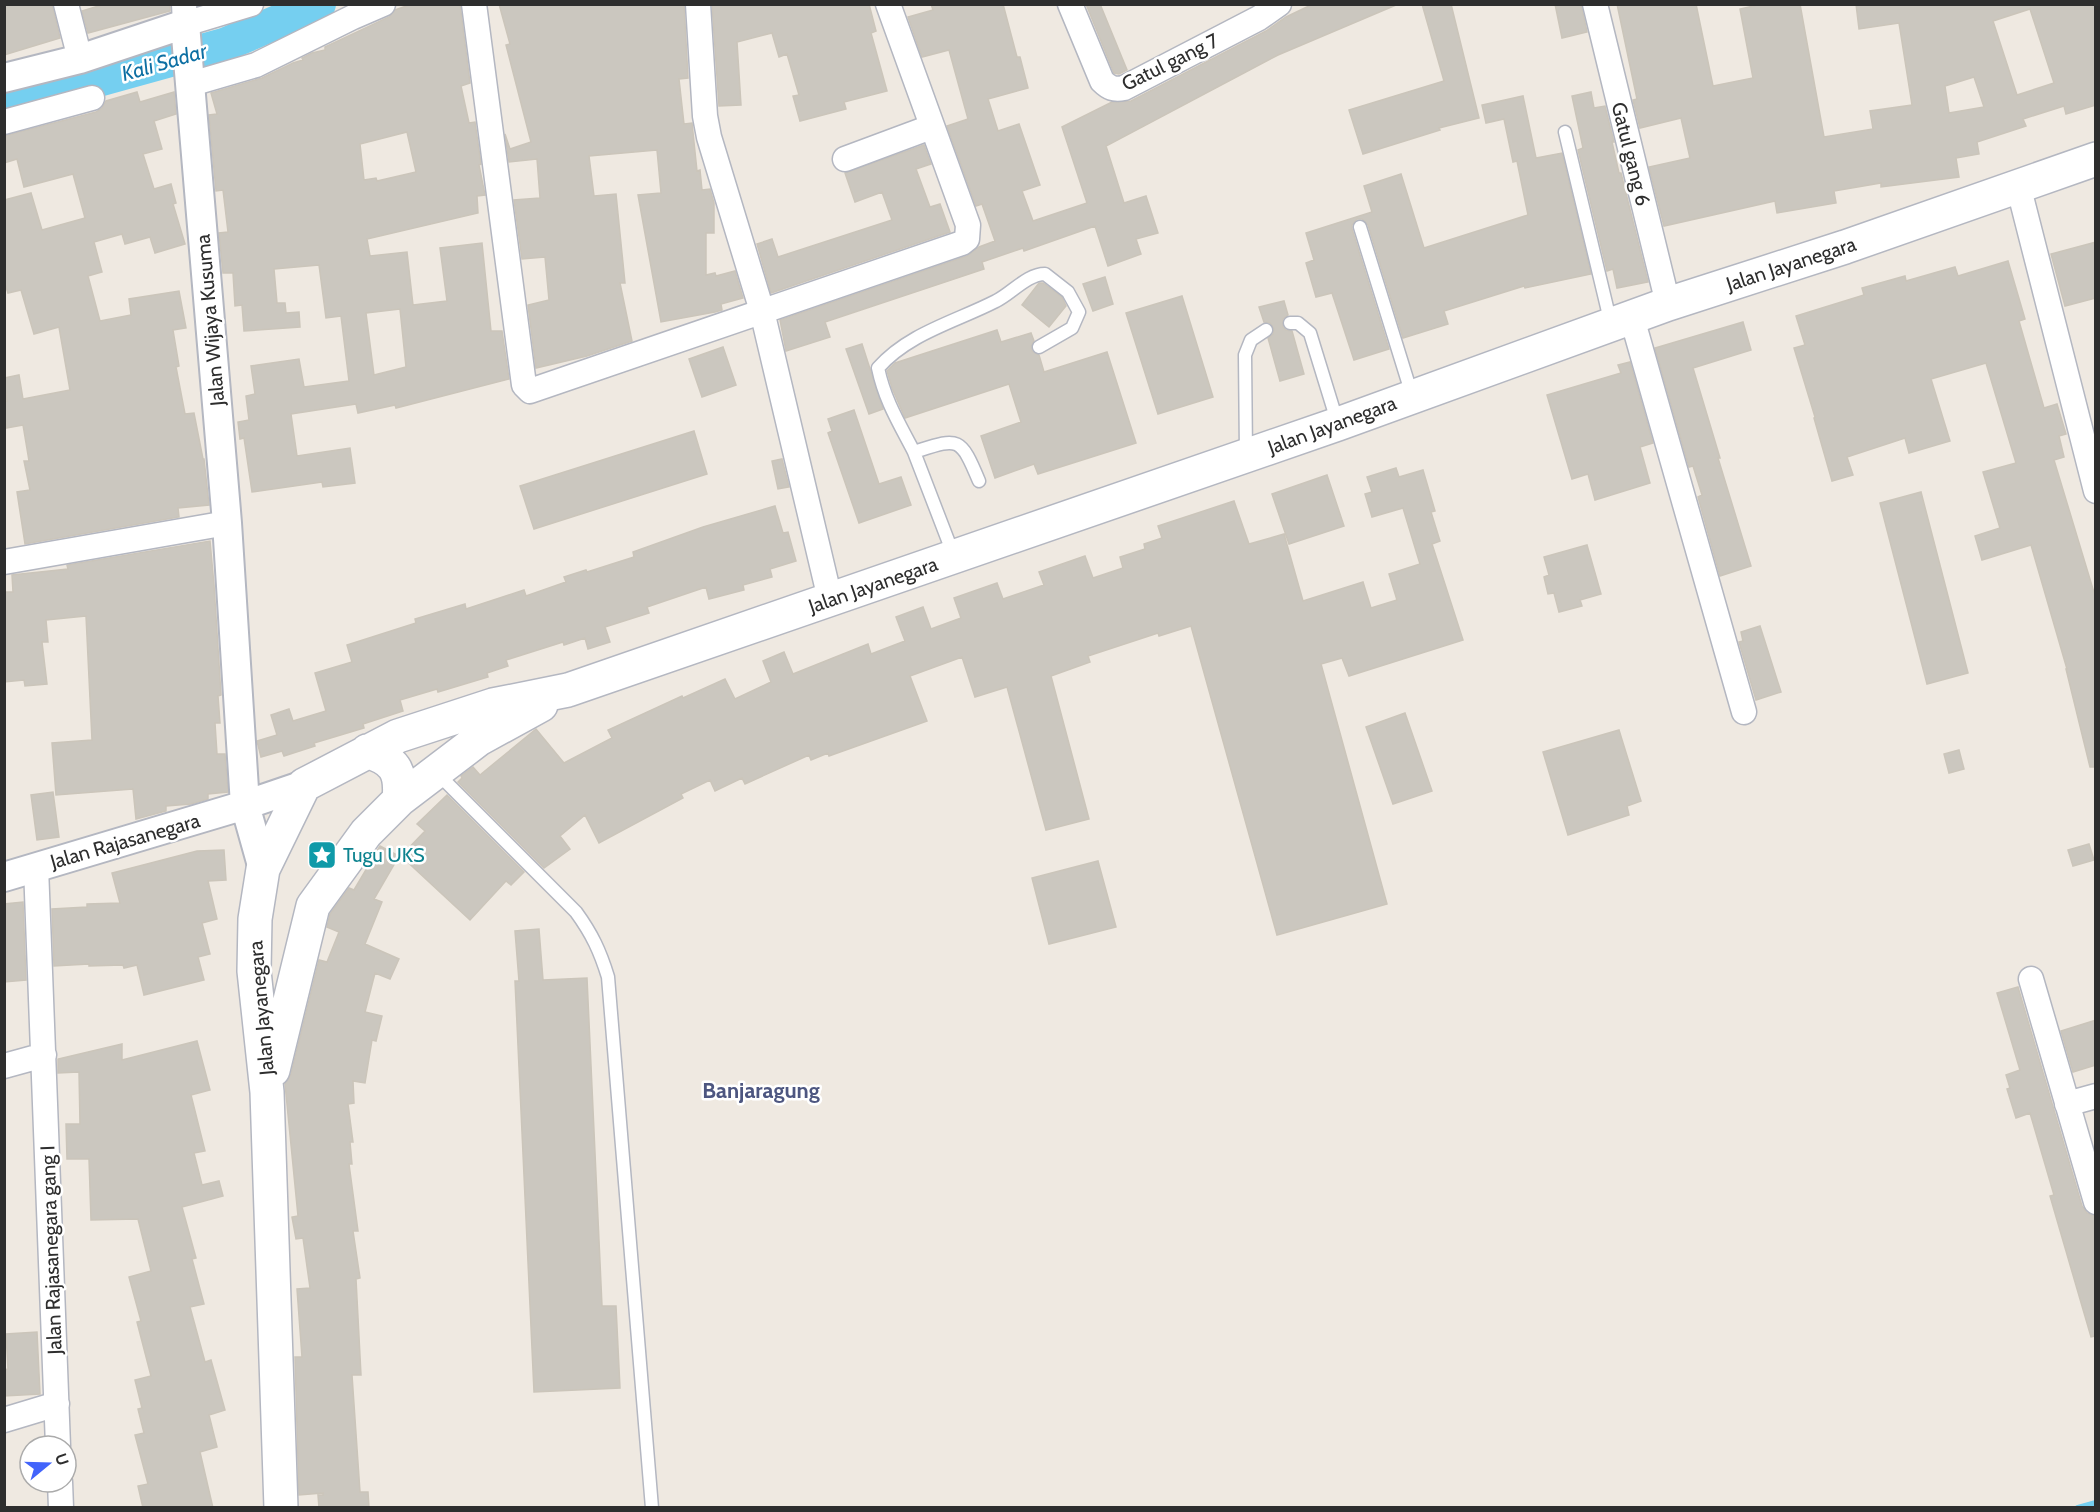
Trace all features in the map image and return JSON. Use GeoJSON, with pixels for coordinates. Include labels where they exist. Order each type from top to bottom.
{"type":"FeatureCollection","features":[{"type":"Feature","properties":{"kind":"main road","name":"Jalan Jayanegara"},"geometry":{"type":"LineString","coordinates":[[281,1508],[267,1092],[254,971],[255,919],[263,868],[304,785],[399,736],[493,705],[568,690],[1246,456],[1668,304],[1845,247],[2096,159]]}},
{"type":"Feature","properties":{"kind":"main road","name":"Jalan Jayanegara"},"geometry":{"type":"LineString","coordinates":[[267,1092],[313,906],[366,833],[399,800],[479,739],[568,690]]}},
{"type":"Feature","properties":{"kind":"main road"},"geometry":{"type":"LineString","coordinates":[[367,751],[387,759],[394,766],[400,785],[399,800]]}},
{"type":"Feature","properties":{"kind":"main road"},"geometry":{"type":"LineString","coordinates":[[255,919],[270,934],[290,940],[305,933]]}},
{"type":"Feature","properties":{"kind":"street"},"geometry":{"type":"LineString","coordinates":[[66,4],[80,58]]}},
{"type":"Feature","properties":{"kind":"street"},"geometry":{"type":"LineString","coordinates":[[4,78],[80,58],[185,20],[251,4]]}},
{"type":"Feature","properties":{"kind":"street"},"geometry":{"type":"LineString","coordinates":[[190,74],[256,65],[383,4]]}},
{"type":"Feature","properties":{"kind":"street"},"geometry":{"type":"LineString","coordinates":[[474,4],[522,373],[526,389],[535,390],[962,243],[967,239],[968,225],[888,4]]}},
{"type":"Feature","properties":{"kind":"street"},"geometry":{"type":"LineString","coordinates":[[698,4],[707,127],[762,311],[830,599]]}},
{"type":"Feature","properties":{"kind":"street","name":"Gatul gang 7"},"geometry":{"type":"LineString","coordinates":[[1070,4],[1102,81],[1116,89],[1124,88],[1249,23],[1280,4]]}},
{"type":"Feature","properties":{"kind":"street","name":"Gatul gang 6"},"geometry":{"type":"LineString","coordinates":[[1595,4],[1668,304]]}},
{"type":"Feature","properties":{"kind":"street","name":"Jalan Wijaya Kusuma"},"geometry":{"type":"LineString","coordinates":[[185,20],[227,523],[245,805],[263,868]]}},
{"type":"Feature","properties":{"kind":"street"},"geometry":{"type":"LineString","coordinates":[[4,122],[92,99]]}},
{"type":"Feature","properties":{"kind":"street"},"geometry":{"type":"LineString","coordinates":[[845,159],[931,127]]}},
{"type":"Feature","properties":{"kind":"street"},"geometry":{"type":"LineString","coordinates":[[2018,185],[2096,491]]}},
{"type":"Feature","properties":{"kind":"street"},"geometry":{"type":"LineString","coordinates":[[1622,322],[1744,712]]}},
{"type":"Feature","properties":{"kind":"street"},"geometry":{"type":"LineString","coordinates":[[4,562],[227,523]]}},
{"type":"Feature","properties":{"kind":"street","name":"Jalan Rajasanegara"},"geometry":{"type":"LineString","coordinates":[[4,877],[245,805],[304,785]]}},
{"type":"Feature","properties":{"kind":"street","name":"Jalan Rajasanegara gang I"},"geometry":{"type":"LineString","coordinates":[[36,867],[58,1434]]}},
{"type":"Feature","properties":{"kind":"street"},"geometry":{"type":"LineString","coordinates":[[2031,979],[2096,1202]]}},
{"type":"Feature","properties":{"kind":"street"},"geometry":{"type":"LineString","coordinates":[[4,1066],[44,1055]]}},
{"type":"Feature","properties":{"kind":"street"},"geometry":{"type":"LineString","coordinates":[[2067,1104],[2096,1096]]}},
{"type":"Feature","properties":{"kind":"street"},"geometry":{"type":"LineString","coordinates":[[4,1420],[57,1404]]}},
{"type":"Feature","properties":{"kind":"lane"},"geometry":{"type":"LineString","coordinates":[[1565,132],[1622,322]]}},
{"type":"Feature","properties":{"kind":"lane"},"geometry":{"type":"LineString","coordinates":[[1360,228],[1412,396]]}},
{"type":"Feature","properties":{"kind":"lane"},"geometry":{"type":"LineString","coordinates":[[954,557],[914,452],[891,411],[878,368],[887,358],[911,340],[998,301],[1032,278],[1045,274],[1068,292],[1079,312],[1072,328],[1038,347]]}},
{"type":"Feature","properties":{"kind":"lane"},"geometry":{"type":"LineString","coordinates":[[1290,323],[1299,323],[1310,333],[1338,423]]}},
{"type":"Feature","properties":{"kind":"lane"},"geometry":{"type":"LineString","coordinates":[[1246,456],[1245,355],[1251,340],[1266,330]]}},
{"type":"Feature","properties":{"kind":"lane"},"geometry":{"type":"LineString","coordinates":[[914,452],[946,442],[956,443],[964,450],[979,481]]}},
{"type":"Feature","properties":{"kind":"lane"},"geometry":{"type":"LineString","coordinates":[[435,771],[576,912],[591,932],[608,977],[652,1508]]}},
{"type":"Feature","properties":{"kind":"building"},"geometry":{"type":"Polygon","coordinates":[[[4,4],[52,4],[60,38],[4,55],[4,4]]]}},
{"type":"Feature","properties":{"kind":"building"},"geometry":{"type":"Polygon","coordinates":[[[105,4],[170,4],[170,11],[88,33],[82,11],[105,4]]]}},
{"type":"Feature","properties":{"kind":"building"},"geometry":{"type":"Polygon","coordinates":[[[412,4],[460,4],[470,83],[461,86],[469,123],[475,122],[481,164],[479,165],[485,195],[477,196],[478,213],[367,239],[370,256],[407,252],[413,305],[447,301],[440,248],[482,243],[491,331],[502,331],[509,379],[396,408],[395,405],[358,413],[356,404],[291,414],[297,456],[350,448],[355,483],[323,487],[322,482],[252,492],[244,438],[240,439],[238,422],[249,420],[246,396],[255,394],[251,366],[299,359],[304,387],[349,381],[341,316],[326,318],[319,265],[274,269],[277,303],[285,303],[286,313],[299,312],[300,327],[244,331],[242,305],[235,306],[233,273],[223,273],[219,233],[228,232],[223,190],[216,191],[209,115],[217,114],[211,93],[262,78],[303,60],[302,58],[325,50],[325,47],[389,17],[395,10],[412,4]],[[407,132],[360,144],[364,180],[376,178],[377,181],[416,172],[407,132]],[[400,309],[366,313],[374,375],[406,367],[400,309]]]}},
{"type":"Feature","properties":{"kind":"building"},"geometry":{"type":"Polygon","coordinates":[[[499,4],[684,4],[688,78],[679,79],[684,124],[692,123],[697,171],[700,170],[702,190],[710,189],[714,203],[714,233],[706,233],[706,275],[715,273],[716,276],[735,271],[743,298],[721,304],[722,310],[661,322],[638,195],[661,193],[657,150],[589,156],[594,196],[616,194],[625,283],[620,283],[632,341],[587,356],[536,368],[528,305],[549,300],[545,257],[522,259],[514,200],[540,198],[537,159],[509,162],[505,134],[510,149],[531,142],[506,45],[510,44],[499,4]]]}},
{"type":"Feature","properties":{"kind":"building"},"geometry":{"type":"Polygon","coordinates":[[[712,4],[869,4],[876,31],[871,33],[887,91],[844,102],[846,109],[800,121],[793,96],[799,95],[787,54],[779,57],[772,33],[737,42],[741,105],[719,106],[712,4]]]}},
{"type":"Feature","properties":{"kind":"building"},"geometry":{"type":"Polygon","coordinates":[[[931,4],[1003,4],[1028,88],[988,99],[998,131],[1019,124],[1040,185],[1022,191],[1033,221],[1087,203],[1062,127],[1112,102],[1131,101],[1313,4],[1396,5],[1278,55],[1106,146],[1124,203],[1146,196],[1158,233],[1136,239],[1141,254],[1108,266],[1095,226],[1024,251],[1023,248],[982,262],[984,269],[825,322],[830,337],[786,351],[780,320],[967,256],[979,247],[995,241],[982,204],[976,206],[947,126],[968,119],[949,50],[922,57],[908,17],[933,10],[931,4]]]}},
{"type":"Feature","properties":{"kind":"building"},"geometry":{"type":"Polygon","coordinates":[[[1086,4],[1100,4],[1127,70],[1119,74],[1114,73],[1086,4]]]}},
{"type":"Feature","properties":{"kind":"building"},"geometry":{"type":"Polygon","coordinates":[[[1422,4],[1451,4],[1479,118],[1439,128],[1440,130],[1363,154],[1349,110],[1444,81],[1422,4]]]}},
{"type":"Feature","properties":{"kind":"building"},"geometry":{"type":"Polygon","coordinates":[[[1555,4],[1581,4],[1587,32],[1562,38],[1555,4]]]}},
{"type":"Feature","properties":{"kind":"building"},"geometry":{"type":"Polygon","coordinates":[[[1617,4],[1696,4],[1713,86],[1753,78],[1740,9],[1762,4],[1800,4],[1824,137],[1873,129],[1870,111],[1912,105],[1899,23],[1859,29],[1856,4],[2096,4],[2096,105],[2066,114],[2064,106],[2023,119],[2026,126],[1977,142],[1979,154],[1956,158],[1959,177],[1881,187],[1881,183],[1834,191],[1836,203],[1777,213],[1775,201],[1664,226],[1649,167],[1690,158],[1681,118],[1640,128],[1633,100],[1637,99],[1617,4]],[[2030,9],[1993,21],[2017,95],[2054,83],[2030,9]],[[1974,77],[1945,86],[1949,113],[1984,107],[1974,77]]]}},
{"type":"Feature","properties":{"kind":"building"},"geometry":{"type":"Polygon","coordinates":[[[137,92],[140,102],[174,92],[176,114],[154,121],[162,149],[143,154],[154,189],[171,184],[176,203],[173,204],[185,244],[155,253],[150,237],[125,244],[122,234],[94,242],[102,272],[88,276],[100,321],[131,315],[129,299],[179,291],[186,328],[173,330],[179,366],[176,367],[185,414],[194,413],[204,459],[209,505],[178,508],[179,517],[25,544],[17,492],[30,490],[24,461],[29,461],[23,425],[6,428],[4,402],[7,401],[4,378],[19,375],[23,399],[70,390],[59,327],[34,334],[21,290],[8,293],[4,281],[4,200],[31,193],[42,230],[85,218],[73,174],[24,187],[17,159],[4,163],[4,136],[96,112],[106,101],[137,92]]]}},
{"type":"Feature","properties":{"kind":"building"},"geometry":{"type":"Polygon","coordinates":[[[1591,92],[1594,108],[1605,106],[1619,173],[1621,173],[1648,282],[1617,288],[1613,269],[1607,271],[1578,150],[1583,148],[1572,96],[1591,92]]]}},
{"type":"Feature","properties":{"kind":"building"},"geometry":{"type":"Polygon","coordinates":[[[1523,96],[1536,158],[1562,153],[1591,274],[1525,288],[1524,286],[1444,311],[1448,324],[1403,338],[1368,225],[1362,219],[1357,219],[1352,229],[1389,349],[1354,360],[1332,293],[1316,297],[1306,263],[1314,260],[1306,233],[1372,212],[1364,186],[1401,174],[1424,248],[1528,215],[1517,161],[1513,162],[1504,119],[1486,123],[1482,105],[1523,96]]]}},
{"type":"Feature","properties":{"kind":"building"},"geometry":{"type":"Polygon","coordinates":[[[924,145],[931,164],[916,169],[930,207],[940,204],[950,232],[771,293],[757,244],[772,239],[778,257],[892,220],[882,192],[855,202],[845,173],[924,145]]]}},
{"type":"Feature","properties":{"kind":"building"},"geometry":{"type":"Polygon","coordinates":[[[2096,242],[2096,298],[2065,306],[2051,254],[2096,242]]]}},
{"type":"Feature","properties":{"kind":"building"},"geometry":{"type":"Polygon","coordinates":[[[2008,261],[2025,319],[2019,321],[2044,408],[2057,404],[2066,434],[2059,436],[2064,457],[2054,460],[2096,599],[2096,767],[2090,767],[2067,669],[2031,545],[1982,560],[1975,536],[2000,528],[1983,472],[2016,463],[1986,363],[1931,379],[1950,441],[1909,453],[1905,438],[1847,457],[1853,475],[1832,481],[1794,348],[1805,345],[1796,316],[1864,295],[1862,288],[1905,276],[1906,281],[1955,267],[1958,276],[2008,261]]]}},
{"type":"Feature","properties":{"kind":"building"},"geometry":{"type":"Polygon","coordinates":[[[1105,277],[1113,304],[1093,311],[1083,284],[1105,277]]]}},
{"type":"Feature","properties":{"kind":"building"},"geometry":{"type":"Polygon","coordinates":[[[1039,283],[1043,283],[1062,297],[1066,306],[1049,327],[1022,305],[1039,283]]]}},
{"type":"Feature","properties":{"kind":"building"},"geometry":{"type":"Polygon","coordinates":[[[1182,296],[1213,397],[1158,414],[1126,313],[1182,296]]]}},
{"type":"Feature","properties":{"kind":"building"},"geometry":{"type":"Polygon","coordinates":[[[1284,301],[1288,315],[1283,319],[1283,327],[1292,331],[1304,374],[1280,381],[1268,338],[1273,334],[1274,329],[1270,323],[1264,322],[1259,307],[1284,301]]]}},
{"type":"Feature","properties":{"kind":"building"},"geometry":{"type":"Polygon","coordinates":[[[1743,322],[1751,350],[1693,368],[1751,566],[1720,576],[1698,497],[1702,495],[1693,466],[1689,467],[1655,348],[1743,322]]]}},
{"type":"Feature","properties":{"kind":"building"},"geometry":{"type":"Polygon","coordinates":[[[997,330],[1001,342],[1031,333],[1034,341],[1031,346],[1032,351],[1039,355],[1044,372],[1107,352],[1136,443],[1038,474],[1034,464],[995,478],[981,436],[1021,422],[1009,384],[905,418],[887,371],[895,363],[997,330]]]}},
{"type":"Feature","properties":{"kind":"building"},"geometry":{"type":"Polygon","coordinates":[[[862,344],[883,409],[869,414],[846,349],[862,344]]]}},
{"type":"Feature","properties":{"kind":"building"},"geometry":{"type":"Polygon","coordinates":[[[723,347],[736,385],[702,397],[689,359],[723,347]]]}},
{"type":"Feature","properties":{"kind":"building"},"geometry":{"type":"Polygon","coordinates":[[[1630,362],[1653,443],[1640,447],[1650,483],[1595,500],[1588,474],[1572,479],[1547,395],[1621,373],[1618,365],[1630,362]]]}},
{"type":"Feature","properties":{"kind":"building"},"geometry":{"type":"Polygon","coordinates":[[[854,410],[879,484],[901,477],[911,505],[859,523],[828,433],[832,431],[828,419],[854,410]]]}},
{"type":"Feature","properties":{"kind":"building"},"geometry":{"type":"Polygon","coordinates":[[[694,431],[707,474],[534,529],[520,486],[694,431]]]}},
{"type":"Feature","properties":{"kind":"building"},"geometry":{"type":"Polygon","coordinates":[[[782,459],[789,487],[778,489],[772,461],[782,459]]]}},
{"type":"Feature","properties":{"kind":"building"},"geometry":{"type":"Polygon","coordinates":[[[1396,468],[1399,477],[1423,470],[1435,511],[1431,512],[1440,541],[1432,544],[1463,640],[1349,676],[1342,658],[1321,664],[1387,904],[1277,935],[1191,626],[1159,636],[1158,633],[1088,656],[1090,662],[1051,676],[1089,819],[1046,830],[1007,687],[975,697],[962,657],[910,676],[927,721],[829,756],[828,753],[811,760],[809,755],[745,784],[742,778],[715,791],[710,780],[681,794],[683,798],[599,843],[585,815],[560,836],[570,849],[544,868],[458,782],[461,776],[473,767],[480,775],[536,729],[564,763],[612,738],[608,730],[725,679],[735,699],[771,682],[763,661],[784,652],[793,674],[868,644],[871,654],[905,641],[896,617],[923,607],[931,629],[961,618],[954,598],[997,583],[1003,599],[1044,585],[1039,572],[1085,556],[1093,578],[1123,568],[1120,557],[1145,549],[1144,544],[1162,538],[1158,526],[1234,501],[1249,544],[1284,534],[1303,601],[1363,582],[1371,608],[1397,600],[1389,574],[1420,564],[1403,508],[1372,517],[1365,494],[1372,492],[1367,477],[1396,468]]]}},
{"type":"Feature","properties":{"kind":"building"},"geometry":{"type":"Polygon","coordinates":[[[1327,475],[1344,526],[1289,544],[1272,494],[1327,475]]]}},
{"type":"Feature","properties":{"kind":"building"},"geometry":{"type":"Polygon","coordinates":[[[1921,492],[1968,673],[1927,684],[1880,503],[1921,492]]]}},
{"type":"Feature","properties":{"kind":"building"},"geometry":{"type":"Polygon","coordinates":[[[775,506],[783,533],[788,532],[796,561],[770,569],[772,577],[743,585],[744,590],[709,599],[706,587],[647,607],[649,613],[605,627],[610,642],[588,649],[585,638],[564,645],[563,642],[506,660],[508,666],[487,673],[488,677],[438,692],[437,689],[400,700],[403,711],[363,724],[364,728],[314,743],[315,746],[284,756],[282,751],[261,757],[257,741],[277,735],[271,715],[289,709],[293,721],[326,711],[315,673],[352,662],[347,645],[416,623],[415,619],[465,604],[466,609],[524,590],[526,596],[566,582],[564,577],[634,557],[633,552],[703,527],[775,506]]]}},
{"type":"Feature","properties":{"kind":"building"},"geometry":{"type":"Polygon","coordinates":[[[210,541],[221,695],[218,696],[220,723],[215,723],[217,754],[225,754],[228,792],[208,794],[208,799],[191,804],[166,806],[166,811],[136,819],[133,789],[56,795],[52,743],[92,740],[86,616],[46,620],[48,642],[42,642],[47,684],[25,686],[24,680],[4,682],[4,592],[13,592],[12,575],[68,569],[67,565],[210,541]]]}},
{"type":"Feature","properties":{"kind":"building"},"geometry":{"type":"Polygon","coordinates":[[[1587,545],[1601,594],[1580,600],[1582,606],[1559,612],[1554,593],[1548,594],[1544,577],[1549,575],[1544,557],[1587,545]]]}},
{"type":"Feature","properties":{"kind":"building"},"geometry":{"type":"Polygon","coordinates":[[[1760,626],[1781,692],[1756,700],[1739,642],[1743,641],[1741,632],[1760,626]]]}},
{"type":"Feature","properties":{"kind":"building"},"geometry":{"type":"Polygon","coordinates":[[[1405,713],[1432,791],[1393,804],[1366,727],[1405,713]]]}},
{"type":"Feature","properties":{"kind":"building"},"geometry":{"type":"Polygon","coordinates":[[[1619,730],[1641,801],[1627,806],[1629,815],[1568,835],[1543,752],[1619,730]]]}},
{"type":"Feature","properties":{"kind":"building"},"geometry":{"type":"Polygon","coordinates":[[[1959,750],[1964,769],[1949,773],[1944,754],[1959,750]]]}},
{"type":"Feature","properties":{"kind":"building"},"geometry":{"type":"Polygon","coordinates":[[[53,792],[59,837],[37,840],[31,795],[53,792]]]}},
{"type":"Feature","properties":{"kind":"building"},"geometry":{"type":"Polygon","coordinates":[[[447,795],[524,872],[511,885],[506,881],[470,920],[401,856],[425,831],[417,824],[447,795]]]}},
{"type":"Feature","properties":{"kind":"building"},"geometry":{"type":"Polygon","coordinates":[[[2089,844],[2094,860],[2073,866],[2068,850],[2089,844]]]}},
{"type":"Feature","properties":{"kind":"building"},"geometry":{"type":"Polygon","coordinates":[[[380,846],[399,856],[374,899],[382,902],[365,944],[399,959],[390,979],[375,973],[365,1012],[382,1016],[376,1041],[372,1040],[365,1083],[353,1081],[354,1103],[348,1104],[353,1142],[350,1142],[352,1164],[349,1164],[358,1231],[353,1231],[360,1278],[356,1279],[361,1375],[352,1375],[360,1492],[368,1492],[369,1508],[319,1508],[318,1495],[323,1495],[323,1493],[299,1495],[295,1357],[302,1357],[297,1289],[310,1288],[303,1238],[296,1239],[292,1217],[298,1216],[285,1084],[291,1074],[319,960],[327,962],[339,932],[327,927],[330,914],[349,888],[354,890],[380,846]]]}},
{"type":"Feature","properties":{"kind":"building"},"geometry":{"type":"Polygon","coordinates":[[[224,850],[226,880],[208,881],[217,919],[202,923],[210,954],[198,957],[204,980],[144,995],[137,965],[124,968],[123,965],[89,966],[89,964],[54,966],[52,909],[87,907],[87,904],[120,903],[112,873],[197,851],[224,850]]]}},
{"type":"Feature","properties":{"kind":"building"},"geometry":{"type":"Polygon","coordinates":[[[1098,861],[1116,927],[1049,944],[1032,878],[1098,861]]]}},
{"type":"Feature","properties":{"kind":"building"},"geometry":{"type":"Polygon","coordinates":[[[23,902],[26,980],[4,982],[4,904],[23,902]]]}},
{"type":"Feature","properties":{"kind":"building"},"geometry":{"type":"Polygon","coordinates":[[[539,929],[543,980],[587,978],[602,1306],[616,1306],[620,1388],[534,1392],[515,981],[519,981],[515,931],[539,929]]]}},
{"type":"Feature","properties":{"kind":"building"},"geometry":{"type":"Polygon","coordinates":[[[2018,987],[2082,1206],[2087,1213],[2096,1216],[2096,1336],[2091,1337],[2050,1196],[2054,1195],[2030,1113],[2016,1118],[2007,1089],[2010,1088],[2006,1075],[2020,1070],[1997,993],[2018,987]]]}},
{"type":"Feature","properties":{"kind":"building"},"geometry":{"type":"Polygon","coordinates":[[[2096,1020],[2096,1065],[2073,1072],[2061,1031],[2096,1020]]]}},
{"type":"Feature","properties":{"kind":"building"},"geometry":{"type":"Polygon","coordinates":[[[197,1041],[210,1090],[191,1095],[205,1151],[194,1153],[202,1185],[219,1181],[223,1196],[182,1207],[196,1258],[192,1259],[204,1304],[190,1307],[205,1362],[211,1360],[225,1410],[209,1415],[217,1447],[200,1452],[213,1508],[143,1508],[138,1486],[148,1484],[135,1435],[144,1433],[138,1409],[142,1408],[135,1380],[151,1376],[137,1322],[141,1321],[129,1277],[151,1271],[138,1219],[91,1220],[89,1159],[67,1159],[66,1124],[80,1124],[79,1072],[58,1073],[58,1059],[122,1044],[122,1060],[197,1041]]]}},
{"type":"Feature","properties":{"kind":"building"},"geometry":{"type":"Polygon","coordinates":[[[37,1332],[40,1394],[4,1396],[4,1370],[8,1369],[6,1334],[37,1332]]]}},
{"type":"Feature","properties":{"kind":"waterway","name":"Kali Sadar"},"geometry":{"type":"LineString","coordinates":[[4,106],[224,45],[319,4]]}},
{"type":"Feature","properties":{"kind":"waterway"},"geometry":{"type":"LineString","coordinates":[[2078,1508],[2096,1503]]}},
{"type":"Feature","properties":{"kind":"place","name":"Tugu UKS"},"geometry":{"type":"Point","coordinates":[322,855]}},
{"type":"Feature","properties":{"kind":"district","name":"Banjaragung"},"geometry":{"type":"Point","coordinates":[761,1090]}}]}
